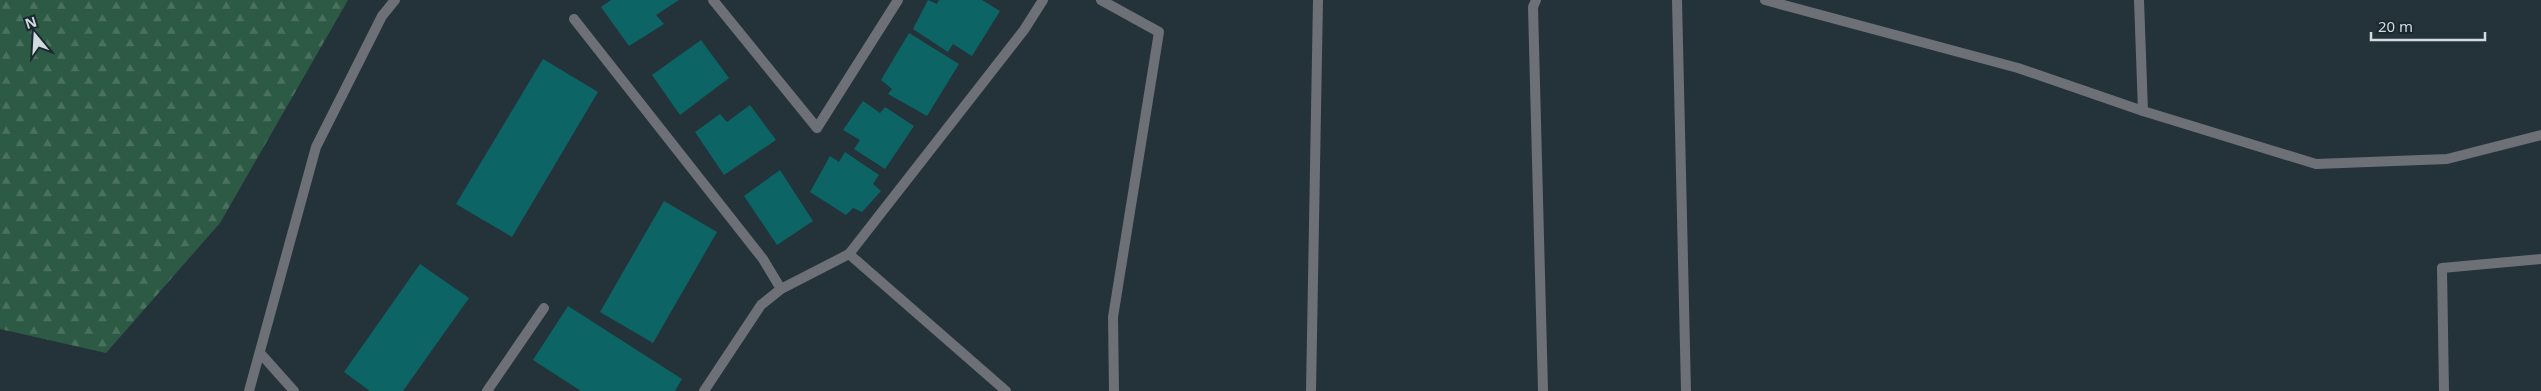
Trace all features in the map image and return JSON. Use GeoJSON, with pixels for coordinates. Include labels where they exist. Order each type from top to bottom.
{"type":"FeatureCollection","features":[{"type":"Feature","properties":{"kind":"street"},"geometry":{"type":"LineString","coordinates":[[249,391],[261,354],[316,147],[382,16],[395,0]]}},
{"type":"Feature","properties":{"kind":"street"},"geometry":{"type":"LineString","coordinates":[[713,0],[816,128],[898,0]]}},
{"type":"Feature","properties":{"kind":"street"},"geometry":{"type":"LineString","coordinates":[[704,391],[761,305],[781,289],[849,254],[1024,30],[1043,0]]}},
{"type":"Feature","properties":{"kind":"street"},"geometry":{"type":"LineString","coordinates":[[1101,0],[1159,32],[1113,317],[1114,391]]}},
{"type":"Feature","properties":{"kind":"street"},"geometry":{"type":"LineString","coordinates":[[1311,391],[1318,0]]}},
{"type":"Feature","properties":{"kind":"street"},"geometry":{"type":"LineString","coordinates":[[1536,0],[1533,7],[1543,390]]}},
{"type":"Feature","properties":{"kind":"street"},"geometry":{"type":"LineString","coordinates":[[1677,0],[1686,391]]}},
{"type":"Feature","properties":{"kind":"street"},"geometry":{"type":"LineString","coordinates":[[1765,0],[2018,68],[2143,111],[2316,164],[2447,159],[2541,135]]}},
{"type":"Feature","properties":{"kind":"street"},"geometry":{"type":"LineString","coordinates":[[2139,0],[2143,111]]}},
{"type":"Feature","properties":{"kind":"street"},"geometry":{"type":"LineString","coordinates":[[574,19],[763,259],[781,289]]}},
{"type":"Feature","properties":{"kind":"street"},"geometry":{"type":"LineString","coordinates":[[849,254],[1006,391]]}},
{"type":"Feature","properties":{"kind":"street"},"geometry":{"type":"LineString","coordinates":[[2444,391],[2442,268],[2541,259]]}},
{"type":"Feature","properties":{"kind":"street"},"geometry":{"type":"LineString","coordinates":[[488,391],[544,308]]}},
{"type":"Feature","properties":{"kind":"street"},"geometry":{"type":"LineString","coordinates":[[261,354],[294,391]]}},
{"type":"Feature","properties":{"kind":"green space"},"geometry":{"type":"Polygon","coordinates":[[[0,0],[348,0],[220,223],[106,353],[0,329],[0,0]]]}},
{"type":"Feature","properties":{"kind":"building"},"geometry":{"type":"Polygon","coordinates":[[[611,0],[679,0],[656,15],[664,24],[629,46],[601,7],[611,0]]]}},
{"type":"Feature","properties":{"kind":"building"},"geometry":{"type":"Polygon","coordinates":[[[928,0],[937,4],[939,0],[982,0],[1000,11],[972,56],[953,44],[948,52],[913,29],[928,0]]]}},
{"type":"Feature","properties":{"kind":"building"},"geometry":{"type":"Polygon","coordinates":[[[909,33],[959,64],[927,116],[888,94],[892,89],[881,80],[909,33]]]}},
{"type":"Feature","properties":{"kind":"building"},"geometry":{"type":"Polygon","coordinates":[[[701,40],[729,78],[680,115],[652,75],[701,40]]]}},
{"type":"Feature","properties":{"kind":"building"},"geometry":{"type":"Polygon","coordinates":[[[543,59],[598,92],[512,237],[456,204],[543,59]]]}},
{"type":"Feature","properties":{"kind":"building"},"geometry":{"type":"Polygon","coordinates":[[[863,101],[880,113],[885,107],[914,126],[885,169],[854,149],[860,140],[843,130],[863,101]]]}},
{"type":"Feature","properties":{"kind":"building"},"geometry":{"type":"Polygon","coordinates":[[[750,105],[776,140],[724,175],[695,132],[720,114],[727,122],[750,105]]]}},
{"type":"Feature","properties":{"kind":"building"},"geometry":{"type":"Polygon","coordinates":[[[845,152],[879,175],[873,184],[881,191],[862,212],[853,208],[846,215],[810,192],[830,156],[839,162],[845,152]]]}},
{"type":"Feature","properties":{"kind":"building"},"geometry":{"type":"Polygon","coordinates":[[[780,170],[813,221],[777,245],[744,196],[780,170]]]}},
{"type":"Feature","properties":{"kind":"building"},"geometry":{"type":"Polygon","coordinates":[[[664,201],[717,232],[653,343],[600,312],[664,201]]]}},
{"type":"Feature","properties":{"kind":"building"},"geometry":{"type":"Polygon","coordinates":[[[420,264],[469,298],[403,391],[370,391],[344,372],[420,264]]]}},
{"type":"Feature","properties":{"kind":"building"},"geometry":{"type":"Polygon","coordinates":[[[568,306],[682,379],[675,391],[581,391],[533,360],[568,306]]]}}]}
